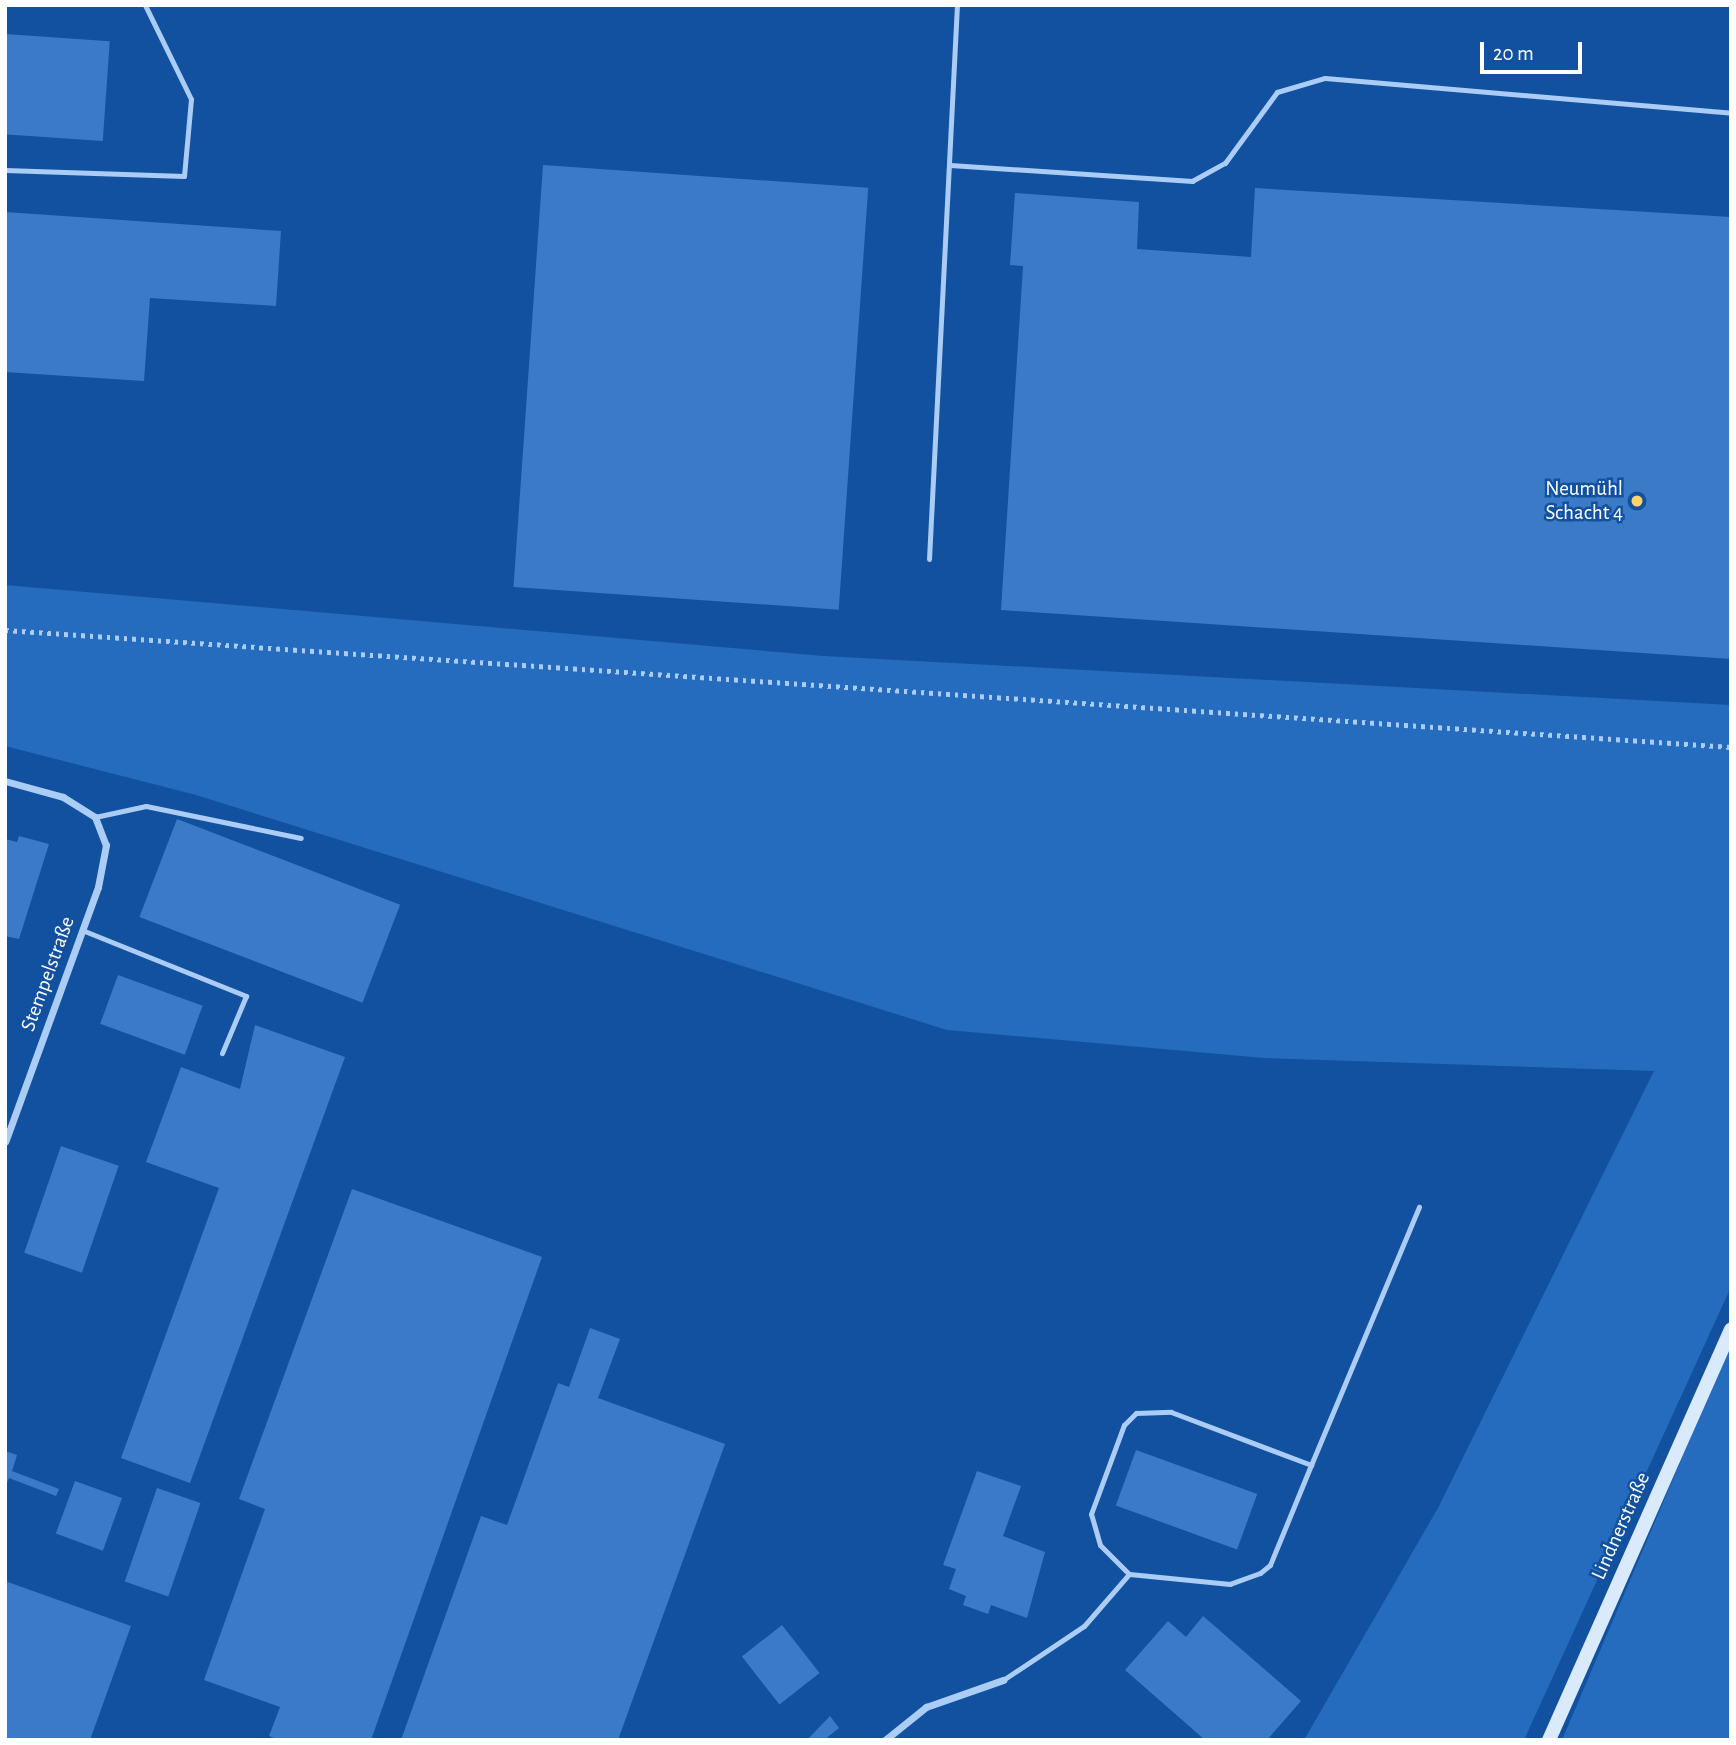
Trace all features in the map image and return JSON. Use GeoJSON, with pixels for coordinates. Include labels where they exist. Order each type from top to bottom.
{"type":"FeatureCollection","features":[{"type":"Feature","properties":{"kind":"street"},"geometry":{"type":"LineString","coordinates":[[5,781],[62,797],[95,817]]}},
{"type":"Feature","properties":{"kind":"street","name":"Stempelstraße"},"geometry":{"type":"LineString","coordinates":[[5,1142],[82,930],[106,845],[95,817]]}},
{"type":"Feature","properties":{"kind":"street","name":"Lindnerstraße"},"geometry":{"type":"LineString","coordinates":[[1549,1740],[1731,1330]]}},
{"type":"Feature","properties":{"kind":"street"},"geometry":{"type":"LineString","coordinates":[[885,1740],[926,1707],[1003,1680]]}},
{"type":"Feature","properties":{"kind":"lane"},"geometry":{"type":"LineString","coordinates":[[5,170],[184,176],[191,99],[145,5]]}},
{"type":"Feature","properties":{"kind":"lane"},"geometry":{"type":"LineString","coordinates":[[929,559],[957,5]]}},
{"type":"Feature","properties":{"kind":"lane"},"geometry":{"type":"LineString","coordinates":[[950,165],[1192,181],[1226,163],[1277,92],[1325,78],[1731,113]]}},
{"type":"Feature","properties":{"kind":"lane"},"geometry":{"type":"LineString","coordinates":[[95,817],[146,806],[301,838]]}},
{"type":"Feature","properties":{"kind":"lane"},"geometry":{"type":"LineString","coordinates":[[82,930],[246,996],[222,1053]]}},
{"type":"Feature","properties":{"kind":"lane"},"geometry":{"type":"LineString","coordinates":[[1311,1465],[1171,1412],[1136,1413],[1124,1425],[1091,1514],[1100,1545],[1129,1574],[1230,1584],[1260,1573],[1270,1565],[1419,1207]]}},
{"type":"Feature","properties":{"kind":"lane"},"geometry":{"type":"LineString","coordinates":[[1003,1680],[1084,1626],[1129,1574]]}},
{"type":"Feature","properties":{"kind":"path"},"geometry":{"type":"LineString","coordinates":[[5,630],[1731,747]]}},
{"type":"Feature","properties":{"kind":"shaded area"},"geometry":{"type":"Polygon","coordinates":[[[5,585],[824,656],[1731,705],[1731,1287],[1524,1740],[1304,1740],[1438,1508],[1654,1071],[1264,1058],[947,1030],[196,795],[5,746],[5,585]]]}},
{"type":"Feature","properties":{"kind":"shaded area"},"geometry":{"type":"Polygon","coordinates":[[[1731,1343],[1731,1740],[1562,1740],[1731,1343]]]}},
{"type":"Feature","properties":{"kind":"building"},"geometry":{"type":"Polygon","coordinates":[[[5,34],[110,41],[103,141],[5,134],[5,34]]]}},
{"type":"Feature","properties":{"kind":"building"},"geometry":{"type":"Polygon","coordinates":[[[543,165],[868,188],[839,610],[513,587],[543,165]]]}},
{"type":"Feature","properties":{"kind":"building"},"geometry":{"type":"Polygon","coordinates":[[[1255,188],[1731,217],[1731,659],[1001,610],[1023,266],[1010,265],[1015,193],[1139,202],[1137,249],[1251,257],[1255,188]]]}},
{"type":"Feature","properties":{"kind":"building"},"geometry":{"type":"Polygon","coordinates":[[[5,212],[281,231],[276,306],[150,298],[144,381],[5,372],[5,212]]]}},
{"type":"Feature","properties":{"kind":"building"},"geometry":{"type":"Polygon","coordinates":[[[177,819],[400,905],[362,1003],[139,917],[177,819]]]}},
{"type":"Feature","properties":{"kind":"building"},"geometry":{"type":"Polygon","coordinates":[[[19,836],[49,844],[19,939],[5,936],[5,839],[17,842],[19,836]]]}},
{"type":"Feature","properties":{"kind":"building"},"geometry":{"type":"Polygon","coordinates":[[[118,975],[203,1006],[185,1055],[100,1024],[118,975]]]}},
{"type":"Feature","properties":{"kind":"building"},"geometry":{"type":"Polygon","coordinates":[[[255,1025],[345,1057],[190,1483],[121,1458],[219,1188],[146,1162],[181,1067],[240,1089],[255,1025]]]}},
{"type":"Feature","properties":{"kind":"building"},"geometry":{"type":"Polygon","coordinates":[[[61,1146],[119,1166],[82,1273],[24,1253],[61,1146]]]}},
{"type":"Feature","properties":{"kind":"building"},"geometry":{"type":"Polygon","coordinates":[[[352,1189],[542,1257],[371,1740],[279,1740],[269,1736],[280,1707],[204,1680],[265,1509],[239,1499],[352,1189]]]}},
{"type":"Feature","properties":{"kind":"building"},"geometry":{"type":"Polygon","coordinates":[[[590,1328],[620,1339],[598,1398],[725,1444],[618,1740],[401,1740],[481,1516],[507,1525],[558,1383],[569,1387],[590,1328]]]}},
{"type":"Feature","properties":{"kind":"building"},"geometry":{"type":"Polygon","coordinates":[[[1136,1450],[1257,1494],[1237,1550],[1116,1505],[1136,1450]]]}},
{"type":"Feature","properties":{"kind":"building"},"geometry":{"type":"Polygon","coordinates":[[[5,1451],[17,1455],[12,1471],[59,1489],[56,1496],[9,1478],[5,1487],[5,1451]]]}},
{"type":"Feature","properties":{"kind":"building"},"geometry":{"type":"Polygon","coordinates":[[[977,1471],[1021,1486],[1003,1536],[1045,1552],[1027,1618],[991,1605],[988,1614],[963,1605],[966,1596],[949,1589],[956,1569],[943,1565],[977,1471]]]}},
{"type":"Feature","properties":{"kind":"building"},"geometry":{"type":"Polygon","coordinates":[[[75,1481],[122,1498],[103,1551],[56,1534],[75,1481]]]}},
{"type":"Feature","properties":{"kind":"building"},"geometry":{"type":"Polygon","coordinates":[[[157,1488],[200,1503],[168,1597],[125,1582],[157,1488]]]}},
{"type":"Feature","properties":{"kind":"building"},"geometry":{"type":"Polygon","coordinates":[[[5,1581],[131,1626],[90,1740],[5,1740],[5,1581]]]}},
{"type":"Feature","properties":{"kind":"building"},"geometry":{"type":"Polygon","coordinates":[[[1203,1616],[1301,1701],[1267,1740],[1205,1740],[1125,1670],[1168,1621],[1186,1637],[1203,1616]]]}},
{"type":"Feature","properties":{"kind":"building"},"geometry":{"type":"Polygon","coordinates":[[[782,1625],[820,1673],[779,1704],[742,1656],[782,1625]]]}},
{"type":"Feature","properties":{"kind":"building"},"geometry":{"type":"Polygon","coordinates":[[[830,1716],[839,1728],[824,1740],[807,1740],[830,1716]]]}},
{"type":"Feature","properties":{"kind":"place","name":"Neumühl Schacht 4"},"geometry":{"type":"Point","coordinates":[1637,501]}}]}
